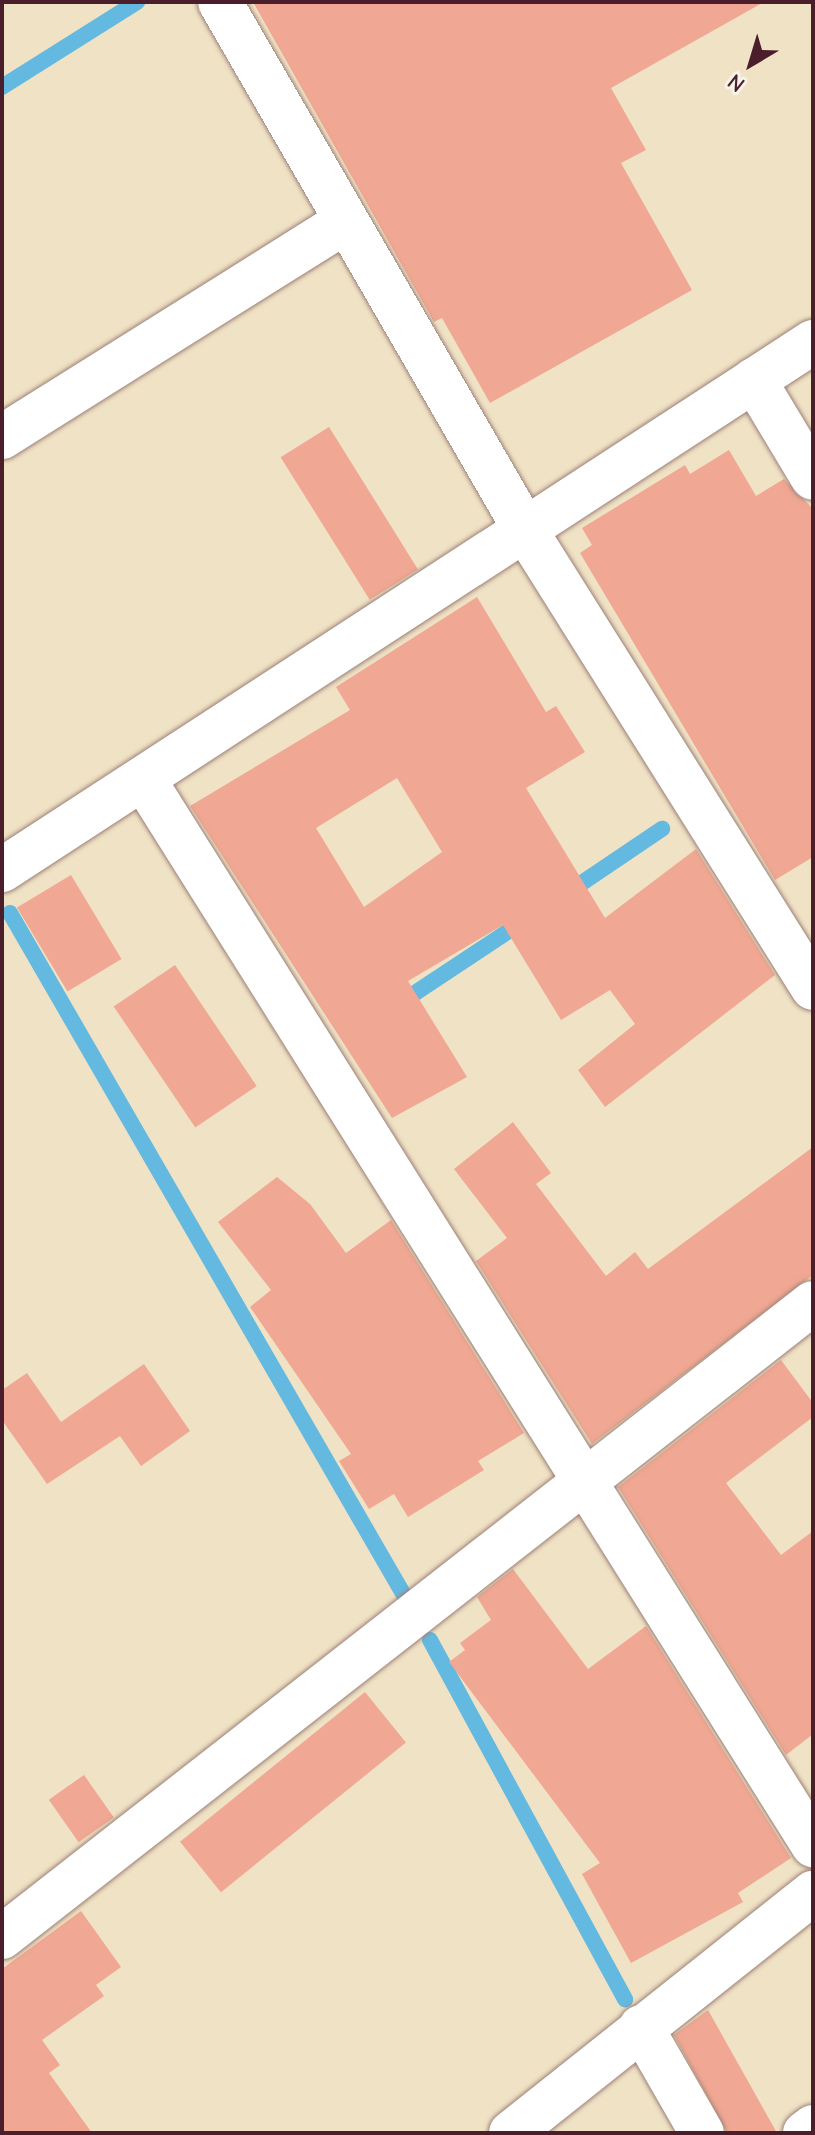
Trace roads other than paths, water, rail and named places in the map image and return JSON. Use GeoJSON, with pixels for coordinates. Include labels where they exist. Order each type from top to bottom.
{"type":"FeatureCollection","features":[{"type":"Feature","properties":{"kind":"street"},"geometry":{"type":"LineString","coordinates":[[220,2],[524,528],[813,988]]}},
{"type":"Feature","properties":{"kind":"street"},"geometry":{"type":"LineString","coordinates":[[2,437],[346,221]]}},
{"type":"Feature","properties":{"kind":"street"},"geometry":{"type":"LineString","coordinates":[[2,870],[813,342]]}},
{"type":"Feature","properties":{"kind":"street"},"geometry":{"type":"LineString","coordinates":[[754,380],[813,478]]}},
{"type":"Feature","properties":{"kind":"street"},"geometry":{"type":"LineString","coordinates":[[144,780],[813,1845]]}},
{"type":"Feature","properties":{"kind":"street"},"geometry":{"type":"LineString","coordinates":[[2,1937],[813,1303]]}},
{"type":"Feature","properties":{"kind":"street"},"geometry":{"type":"LineString","coordinates":[[511,2133],[813,1893]]}},
{"type":"Feature","properties":{"kind":"street"},"geometry":{"type":"LineString","coordinates":[[641,2027],[702,2133]]}},
{"type":"Feature","properties":{"kind":"street"},"geometry":{"type":"LineString","coordinates":[[805,2133],[813,2127]]}},
{"type":"Feature","properties":{"kind":"waterway"},"geometry":{"type":"LineString","coordinates":[[2,87],[137,2]]}},
{"type":"Feature","properties":{"kind":"waterway"},"geometry":{"type":"LineString","coordinates":[[567,893],[662,829]]}},
{"type":"Feature","properties":{"kind":"waterway"},"geometry":{"type":"LineString","coordinates":[[10,913],[408,1602]]}},
{"type":"Feature","properties":{"kind":"waterway"},"geometry":{"type":"LineString","coordinates":[[397,1005],[524,921]]}},
{"type":"Feature","properties":{"kind":"waterway"},"geometry":{"type":"LineString","coordinates":[[430,1640],[625,1999]]}}]}
